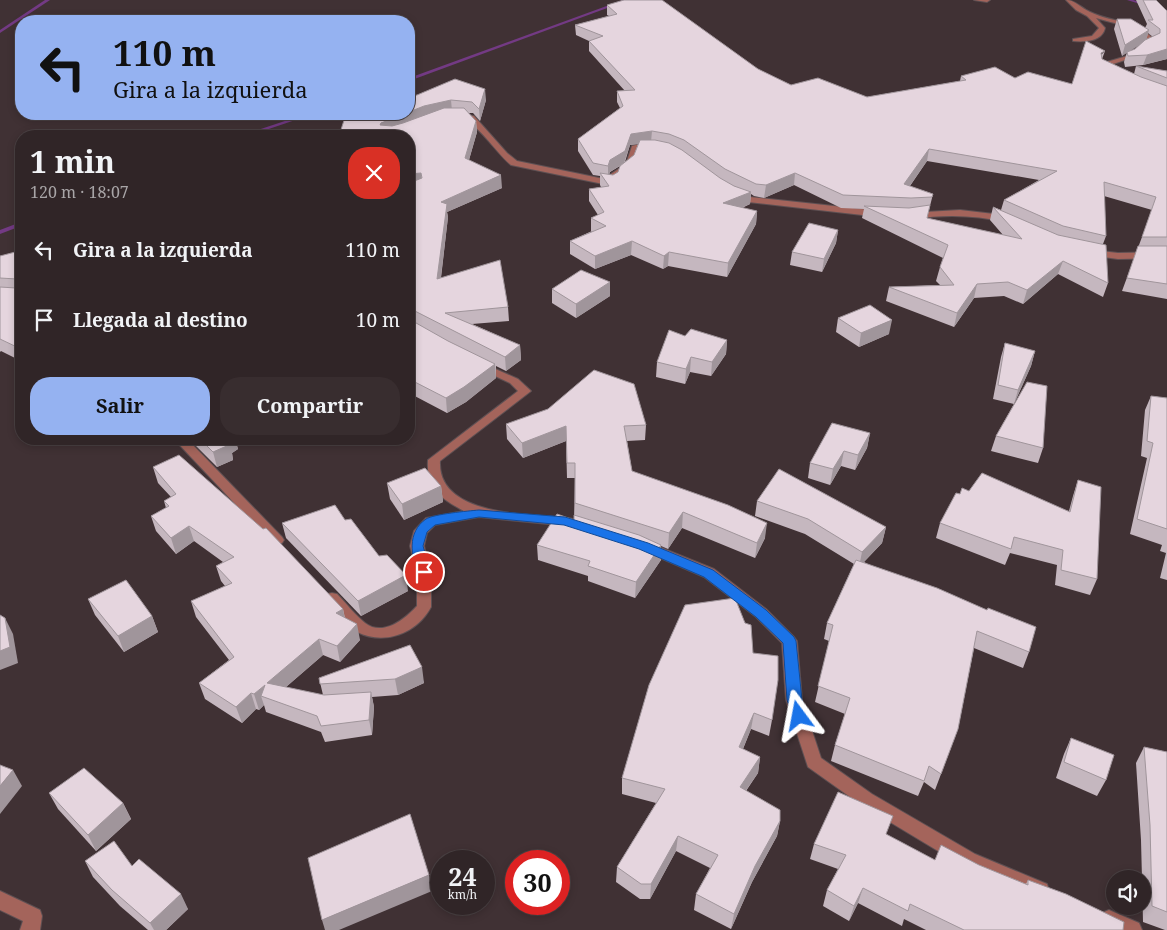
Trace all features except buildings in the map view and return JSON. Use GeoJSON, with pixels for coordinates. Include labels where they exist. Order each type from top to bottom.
{"type":"FeatureCollection","features":[{"type":"Feature","properties":{"kind":"street"},"geometry":{"type":"LineString","coordinates":[[977,0],[987,0]]}},
{"type":"Feature","properties":{"kind":"street"},"geometry":{"type":"LineString","coordinates":[[1069,0],[1076,8],[1090,16],[1102,28],[1102,32],[1094,38],[1076,40]]}},
{"type":"Feature","properties":{"kind":"street"},"geometry":{"type":"LineString","coordinates":[[1090,16],[1137,26],[1145,31],[1153,42],[1139,48],[1129,58],[1102,65],[1117,75]]}},
{"type":"Feature","properties":{"kind":"street"},"geometry":{"type":"LineString","coordinates":[[455,116],[471,118],[504,155],[514,163],[613,183],[614,176],[629,167],[633,161],[635,148],[641,146],[661,148]]}},
{"type":"Feature","properties":{"kind":"street"},"geometry":{"type":"LineString","coordinates":[[728,190],[748,199],[886,215]]}},
{"type":"Feature","properties":{"kind":"street"},"geometry":{"type":"LineString","coordinates":[[903,216],[936,212],[970,212],[986,214],[1013,222]]}},
{"type":"Feature","properties":{"kind":"street"},"geometry":{"type":"LineString","coordinates":[[1080,251],[1118,256],[1167,254]]}},
{"type":"Feature","properties":{"kind":"street"},"geometry":{"type":"LineString","coordinates":[[471,361],[514,381],[525,391],[434,460],[432,471],[436,485],[454,500],[479,514]]}},
{"type":"Feature","properties":{"kind":"street"},"geometry":{"type":"LineString","coordinates":[[186,445],[285,549]]}},
{"type":"Feature","properties":{"kind":"street"},"geometry":{"type":"LineString","coordinates":[[320,585],[361,628],[377,633],[398,630],[412,621],[424,607],[424,572],[417,546],[421,531],[431,521],[479,514],[565,521],[582,526]]}},
{"type":"Feature","properties":{"kind":"street"},"geometry":{"type":"LineString","coordinates":[[635,543],[709,573],[761,613],[789,641],[794,700],[814,762],[866,799],[969,860],[1058,897]]}},
{"type":"Feature","properties":{"kind":"street"},"geometry":{"type":"LineString","coordinates":[[0,900],[32,916],[30,930]]}},
{"type":"Feature","properties":{"kind":"street"},"geometry":{"type":"LineString","coordinates":[[1093,912],[1132,930]]}},
{"type":"Feature","properties":{"kind":"waterway"},"geometry":{"type":"LineString","coordinates":[[26,15],[48,0]]}},
{"type":"Feature","properties":{"kind":"waterway"},"geometry":{"type":"LineString","coordinates":[[415,78],[627,0]]}},
{"type":"Feature","properties":{"kind":"waterway"},"geometry":{"type":"LineString","coordinates":[[1129,0],[1167,11]]}},
{"type":"Feature","properties":{"kind":"waterway"},"geometry":{"type":"LineString","coordinates":[[0,32],[15,22]]}},
{"type":"Feature","properties":{"kind":"waterway"},"geometry":{"type":"LineString","coordinates":[[261,130],[292,120]]}},
{"type":"Feature","properties":{"kind":"waterway"},"geometry":{"type":"LineString","coordinates":[[0,232],[15,226]]}},
{"type":"Feature","properties":{"kind":"route"},"geometry":{"type":"LineString","coordinates":[[424,572],[417,546],[421,531],[431,521],[479,514],[565,521],[644,546],[709,573],[761,613],[789,641],[794,700],[799,716]]}}]}
